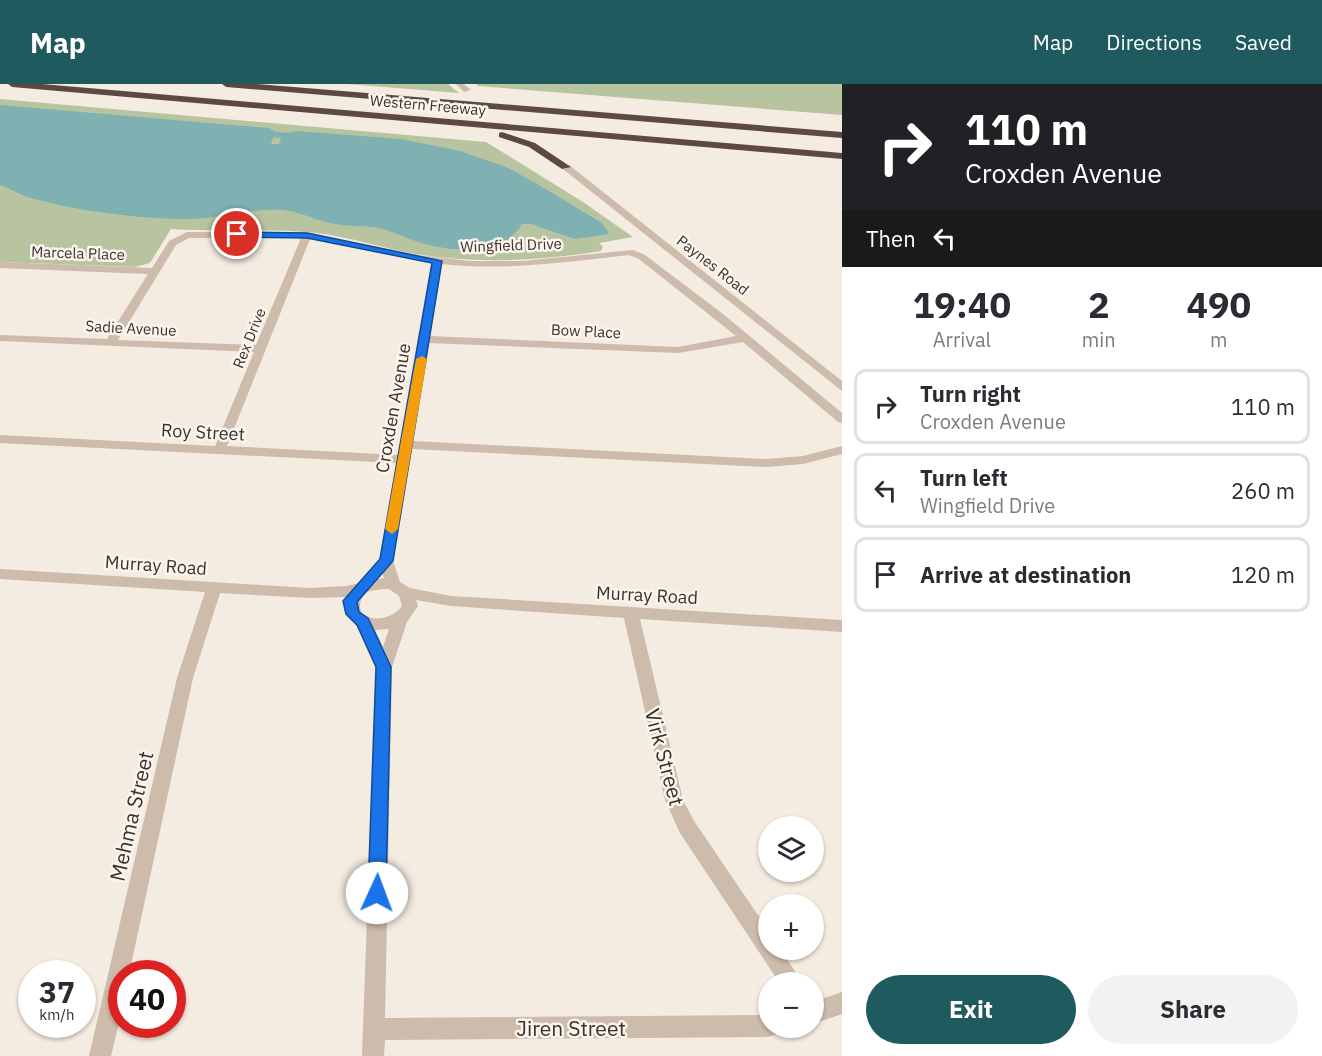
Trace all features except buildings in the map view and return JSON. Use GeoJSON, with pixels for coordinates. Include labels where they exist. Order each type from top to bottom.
{"type":"FeatureCollection","features":[{"type":"Feature","properties":{"kind":"highway","name":"Western Freeway"},"geometry":{"type":"LineString","coordinates":[[12,84],[842,156]]}},
{"type":"Feature","properties":{"kind":"highway","name":"Western Freeway"},"geometry":{"type":"LineString","coordinates":[[226,84],[842,135]]}},
{"type":"Feature","properties":{"kind":"highway"},"geometry":{"type":"LineString","coordinates":[[284,108],[489,132],[532,145],[566,167]]}},
{"type":"Feature","properties":{"kind":"highway"},"geometry":{"type":"LineString","coordinates":[[566,167],[541,141],[542,137],[563,135],[759,149]]}},
{"type":"Feature","properties":{"kind":"street"},"geometry":{"type":"LineString","coordinates":[[460,84],[467,90]]}},
{"type":"Feature","properties":{"kind":"street","name":"Paynes Road"},"geometry":{"type":"LineString","coordinates":[[566,167],[842,387]]}},
{"type":"Feature","properties":{"kind":"street","name":"Wingfield Drive"},"geometry":{"type":"LineString","coordinates":[[110,343],[175,240],[187,235],[307,235],[437,261],[523,264],[630,252],[642,257],[745,338],[842,419]]}},
{"type":"Feature","properties":{"kind":"street","name":"Rex Drive"},"geometry":{"type":"LineString","coordinates":[[219,451],[307,235]]}},
{"type":"Feature","properties":{"kind":"street","name":"Croxden Avenue"},"geometry":{"type":"LineString","coordinates":[[357,616],[350,601],[386,561],[437,261]]}},
{"type":"Feature","properties":{"kind":"street","name":"Marcela Place"},"geometry":{"type":"LineString","coordinates":[[0,265],[154,272]]}},
{"type":"Feature","properties":{"kind":"street","name":"Sadie Avenue"},"geometry":{"type":"LineString","coordinates":[[0,338],[260,349]]}},
{"type":"Feature","properties":{"kind":"street","name":"Bow Place"},"geometry":{"type":"LineString","coordinates":[[425,339],[678,350],[745,338]]}},
{"type":"Feature","properties":{"kind":"street","name":"Roy Street"},"geometry":{"type":"LineString","coordinates":[[0,439],[404,459]]}},
{"type":"Feature","properties":{"kind":"street"},"geometry":{"type":"LineString","coordinates":[[407,445],[766,463],[802,460],[842,450]]}},
{"type":"Feature","properties":{"kind":"street","name":"Croxden Avenue"},"geometry":{"type":"LineString","coordinates":[[386,561],[400,589],[410,599],[403,616]]}},
{"type":"Feature","properties":{"kind":"street","name":"Murray Road"},"geometry":{"type":"LineString","coordinates":[[0,574],[310,593],[362,587],[400,589],[451,601],[842,626]]}},
{"type":"Feature","properties":{"kind":"street","name":"Mehma Street"},"geometry":{"type":"LineString","coordinates":[[100,1056],[185,678],[214,588]]}},
{"type":"Feature","properties":{"kind":"street","name":"Murray Road"},"geometry":{"type":"LineString","coordinates":[[310,593],[357,616],[385,625],[403,616],[451,601]]}},
{"type":"Feature","properties":{"kind":"street","name":"Virk Street"},"geometry":{"type":"LineString","coordinates":[[631,614],[674,800],[687,827],[758,933]]}},
{"type":"Feature","properties":{"kind":"street"},"geometry":{"type":"LineString","coordinates":[[357,616],[384,667]]}},
{"type":"Feature","properties":{"kind":"street"},"geometry":{"type":"LineString","coordinates":[[373,1056],[384,667],[403,616]]}},
{"type":"Feature","properties":{"kind":"street"},"geometry":{"type":"LineString","coordinates":[[824,1009],[841,1003]]}},
{"type":"Feature","properties":{"kind":"street","name":"Jiren Street"},"geometry":{"type":"LineString","coordinates":[[373,1029],[758,1026]]}},
{"type":"Feature","properties":{"kind":"green space"},"geometry":{"type":"Polygon","coordinates":[[[347,84],[448,84],[459,93],[347,84]]]}},
{"type":"Feature","properties":{"kind":"green space"},"geometry":{"type":"Polygon","coordinates":[[[476,84],[842,84],[842,115],[478,86],[476,84]]]}},
{"type":"Feature","properties":{"kind":"green space"},"geometry":{"type":"Polygon","coordinates":[[[0,99],[486,142],[583,202],[633,237],[599,243],[603,247],[601,251],[531,259],[485,260],[415,254],[317,233],[171,229],[150,263],[135,267],[0,262],[0,99]]]}},
{"type":"Feature","properties":{"kind":"water"},"geometry":{"type":"Polygon","coordinates":[[[0,105],[269,128],[275,132],[271,144],[279,144],[282,135],[297,131],[401,139],[460,151],[506,167],[539,185],[602,223],[609,234],[575,239],[531,224],[522,224],[513,235],[502,242],[489,247],[460,249],[431,245],[379,228],[325,222],[290,211],[266,210],[203,218],[173,219],[62,206],[25,196],[0,185],[0,105]]]}},
{"type":"Feature","properties":{"kind":"waterway"},"geometry":{"type":"LineString","coordinates":[[248,133],[308,137]]}},
{"type":"Feature","properties":{"kind":"slow traffic"},"geometry":{"type":"LineString","coordinates":[[392,529],[422,359]]}},
{"type":"Feature","properties":{"kind":"route"},"geometry":{"type":"LineString","coordinates":[[237,234],[307,235],[437,261],[386,561],[379,572],[353,595],[350,601],[353,614],[363,622],[374,641],[384,667],[377,893]]}}]}
